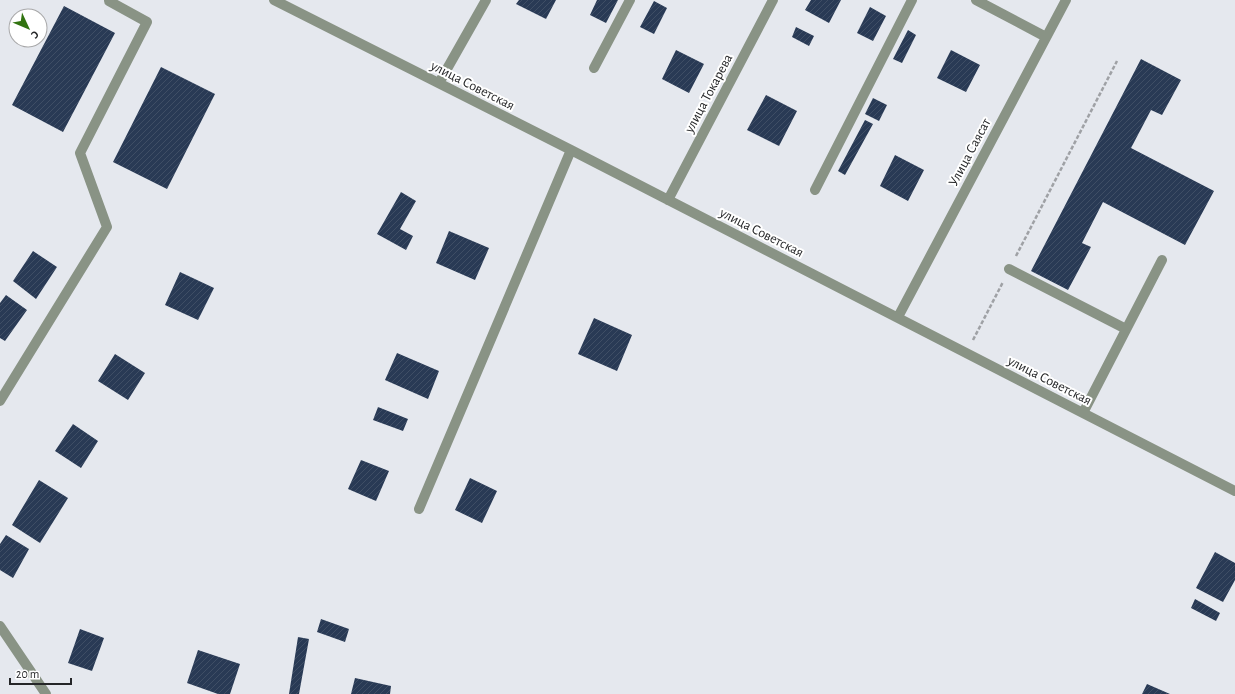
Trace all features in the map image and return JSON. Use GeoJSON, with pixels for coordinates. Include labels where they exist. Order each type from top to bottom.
{"type":"FeatureCollection","features":[{"type":"Feature","properties":{"kind":"street"},"geometry":{"type":"LineString","coordinates":[[0,401],[107,227],[80,154],[147,22],[109,0]]}},
{"type":"Feature","properties":{"kind":"street","name":"улица Советская"},"geometry":{"type":"LineString","coordinates":[[274,0],[571,150],[1235,491]]}},
{"type":"Feature","properties":{"kind":"street"},"geometry":{"type":"LineString","coordinates":[[439,83],[486,0]]}},
{"type":"Feature","properties":{"kind":"street"},"geometry":{"type":"LineString","coordinates":[[594,68],[630,0]]}},
{"type":"Feature","properties":{"kind":"street","name":"улица Токарева"},"geometry":{"type":"LineString","coordinates":[[668,200],[773,0]]}},
{"type":"Feature","properties":{"kind":"street"},"geometry":{"type":"LineString","coordinates":[[815,190],[912,0]]}},
{"type":"Feature","properties":{"kind":"street"},"geometry":{"type":"LineString","coordinates":[[976,0],[1046,37]]}},
{"type":"Feature","properties":{"kind":"street","name":"Улица Саясат"},"geometry":{"type":"LineString","coordinates":[[898,318],[1066,0]]}},
{"type":"Feature","properties":{"kind":"street"},"geometry":{"type":"LineString","coordinates":[[419,509],[571,150]]}},
{"type":"Feature","properties":{"kind":"street"},"geometry":{"type":"LineString","coordinates":[[1083,413],[1162,260]]}},
{"type":"Feature","properties":{"kind":"street"},"geometry":{"type":"LineString","coordinates":[[1010,269],[1126,329]]}},
{"type":"Feature","properties":{"kind":"street"},"geometry":{"type":"LineString","coordinates":[[0,626],[46,694]]}},
{"type":"Feature","properties":{"kind":"path"},"geometry":{"type":"LineString","coordinates":[[966,353],[1117,61]]}},
{"type":"Feature","properties":{"kind":"building"},"geometry":{"type":"Polygon","coordinates":[[[519,0],[556,0],[546,19],[516,4],[519,0]]]}},
{"type":"Feature","properties":{"kind":"building"},"geometry":{"type":"Polygon","coordinates":[[[597,0],[618,0],[606,23],[590,15],[597,0]]]}},
{"type":"Feature","properties":{"kind":"building"},"geometry":{"type":"Polygon","coordinates":[[[811,0],[841,0],[829,23],[805,10],[811,0]]]}},
{"type":"Feature","properties":{"kind":"building"},"geometry":{"type":"Polygon","coordinates":[[[654,1],[667,8],[654,34],[640,27],[654,1]]]}},
{"type":"Feature","properties":{"kind":"building"},"geometry":{"type":"Polygon","coordinates":[[[64,6],[115,33],[63,132],[12,105],[42,48],[48,48],[48,36],[64,6]]]}},
{"type":"Feature","properties":{"kind":"building"},"geometry":{"type":"Polygon","coordinates":[[[870,7],[886,16],[873,41],[857,33],[870,7]]]}},
{"type":"Feature","properties":{"kind":"building"},"geometry":{"type":"Polygon","coordinates":[[[796,27],[814,36],[809,46],[792,37],[796,27]]]}},
{"type":"Feature","properties":{"kind":"building"},"geometry":{"type":"Polygon","coordinates":[[[908,30],[916,35],[902,63],[893,59],[908,30]]]}},
{"type":"Feature","properties":{"kind":"building"},"geometry":{"type":"Polygon","coordinates":[[[676,50],[704,64],[689,93],[662,79],[676,50]]]}},
{"type":"Feature","properties":{"kind":"building"},"geometry":{"type":"Polygon","coordinates":[[[951,50],[980,65],[966,92],[937,78],[951,50]]]}},
{"type":"Feature","properties":{"kind":"building"},"geometry":{"type":"Polygon","coordinates":[[[1141,59],[1181,80],[1162,115],[1151,110],[1131,148],[1214,191],[1185,245],[1103,202],[1082,243],[1091,247],[1068,290],[1031,271],[1141,59]]]}},
{"type":"Feature","properties":{"kind":"building"},"geometry":{"type":"Polygon","coordinates":[[[161,67],[215,94],[167,189],[113,162],[161,67]]]}},
{"type":"Feature","properties":{"kind":"building"},"geometry":{"type":"Polygon","coordinates":[[[766,95],[797,111],[779,146],[747,130],[766,95]]]}},
{"type":"Feature","properties":{"kind":"building"},"geometry":{"type":"Polygon","coordinates":[[[873,98],[887,105],[879,121],[865,114],[873,98]]]}},
{"type":"Feature","properties":{"kind":"building"},"geometry":{"type":"Polygon","coordinates":[[[865,120],[873,124],[845,175],[838,171],[865,120]]]}},
{"type":"Feature","properties":{"kind":"building"},"geometry":{"type":"Polygon","coordinates":[[[895,155],[924,170],[908,201],[880,186],[895,155]]]}},
{"type":"Feature","properties":{"kind":"building"},"geometry":{"type":"Polygon","coordinates":[[[401,192],[416,201],[400,229],[413,236],[406,250],[377,234],[401,192]]]}},
{"type":"Feature","properties":{"kind":"building"},"geometry":{"type":"Polygon","coordinates":[[[449,231],[489,248],[475,280],[436,263],[449,231]]]}},
{"type":"Feature","properties":{"kind":"building"},"geometry":{"type":"Polygon","coordinates":[[[33,251],[57,267],[36,299],[13,281],[33,251]]]}},
{"type":"Feature","properties":{"kind":"building"},"geometry":{"type":"Polygon","coordinates":[[[180,272],[214,288],[198,320],[165,305],[180,272]]]}},
{"type":"Feature","properties":{"kind":"building"},"geometry":{"type":"Polygon","coordinates":[[[6,295],[27,310],[5,341],[0,338],[0,303],[6,295]]]}},
{"type":"Feature","properties":{"kind":"building"},"geometry":{"type":"Polygon","coordinates":[[[594,318],[632,335],[617,371],[578,354],[594,318]]]}},
{"type":"Feature","properties":{"kind":"building"},"geometry":{"type":"Polygon","coordinates":[[[397,353],[439,371],[428,399],[385,380],[397,353]]]}},
{"type":"Feature","properties":{"kind":"building"},"geometry":{"type":"Polygon","coordinates":[[[115,354],[145,373],[128,400],[98,381],[115,354]]]}},
{"type":"Feature","properties":{"kind":"building"},"geometry":{"type":"Polygon","coordinates":[[[378,407],[408,419],[403,431],[373,420],[378,407]]]}},
{"type":"Feature","properties":{"kind":"building"},"geometry":{"type":"Polygon","coordinates":[[[73,424],[98,441],[81,468],[55,451],[73,424]]]}},
{"type":"Feature","properties":{"kind":"building"},"geometry":{"type":"Polygon","coordinates":[[[361,460],[389,471],[376,501],[348,489],[361,460]]]}},
{"type":"Feature","properties":{"kind":"building"},"geometry":{"type":"Polygon","coordinates":[[[470,478],[497,491],[482,523],[455,510],[470,478]]]}},
{"type":"Feature","properties":{"kind":"building"},"geometry":{"type":"Polygon","coordinates":[[[39,480],[68,498],[40,543],[12,525],[39,480]]]}},
{"type":"Feature","properties":{"kind":"building"},"geometry":{"type":"Polygon","coordinates":[[[6,535],[29,549],[13,578],[0,570],[0,544],[6,535]]]}},
{"type":"Feature","properties":{"kind":"building"},"geometry":{"type":"Polygon","coordinates":[[[1215,552],[1235,563],[1235,580],[1223,602],[1196,588],[1215,552]]]}},
{"type":"Feature","properties":{"kind":"building"},"geometry":{"type":"Polygon","coordinates":[[[1195,599],[1220,613],[1216,621],[1191,608],[1195,599]]]}},
{"type":"Feature","properties":{"kind":"building"},"geometry":{"type":"Polygon","coordinates":[[[321,619],[349,629],[345,642],[317,632],[321,619]]]}},
{"type":"Feature","properties":{"kind":"building"},"geometry":{"type":"Polygon","coordinates":[[[80,629],[104,638],[92,671],[68,663],[80,629]]]}},
{"type":"Feature","properties":{"kind":"building"},"geometry":{"type":"Polygon","coordinates":[[[298,637],[309,639],[299,694],[289,694],[298,637]]]}},
{"type":"Feature","properties":{"kind":"building"},"geometry":{"type":"Polygon","coordinates":[[[198,650],[240,664],[230,694],[218,694],[187,683],[198,650]]]}},
{"type":"Feature","properties":{"kind":"building"},"geometry":{"type":"Polygon","coordinates":[[[355,678],[391,686],[390,694],[351,694],[355,678]]]}},
{"type":"Feature","properties":{"kind":"building"},"geometry":{"type":"Polygon","coordinates":[[[1147,684],[1170,694],[1142,694],[1147,684]]]}}]}
